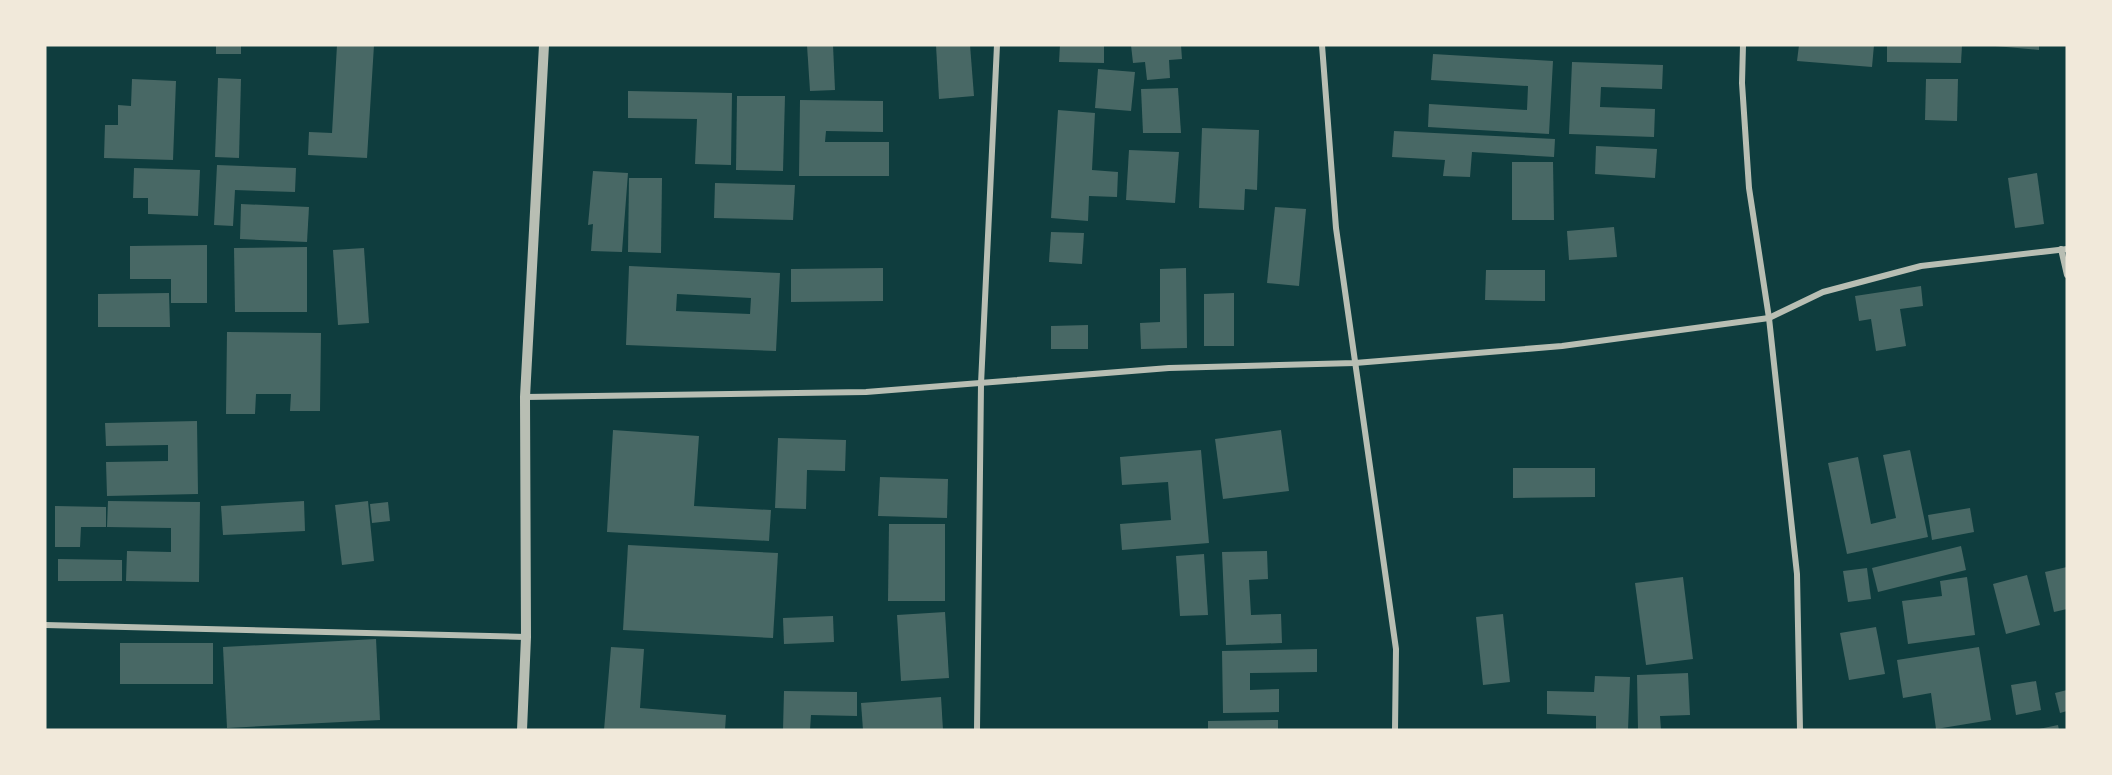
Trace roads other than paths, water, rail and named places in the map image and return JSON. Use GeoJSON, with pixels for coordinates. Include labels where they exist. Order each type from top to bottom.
{"type":"FeatureCollection","features":[{"type":"Feature","properties":{"kind":"street"},"geometry":{"type":"LineString","coordinates":[[522,730],[526,637],[525,397],[544,45]]}},
{"type":"Feature","properties":{"kind":"street"},"geometry":{"type":"LineString","coordinates":[[977,730],[981,384],[997,45]]}},
{"type":"Feature","properties":{"kind":"street"},"geometry":{"type":"LineString","coordinates":[[1322,45],[1336,228],[1396,649],[1395,730]]}},
{"type":"Feature","properties":{"kind":"street"},"geometry":{"type":"LineString","coordinates":[[1743,45],[1749,188],[1769,318],[1797,574],[1800,730]]}},
{"type":"Feature","properties":{"kind":"street"},"geometry":{"type":"LineString","coordinates":[[525,397],[866,392],[1169,368],[1355,363],[1562,346],[1769,318],[1823,292],[1921,266],[2064,249],[2067,275]]}},
{"type":"Feature","properties":{"kind":"street"},"geometry":{"type":"LineString","coordinates":[[45,625],[526,637]]}}]}
